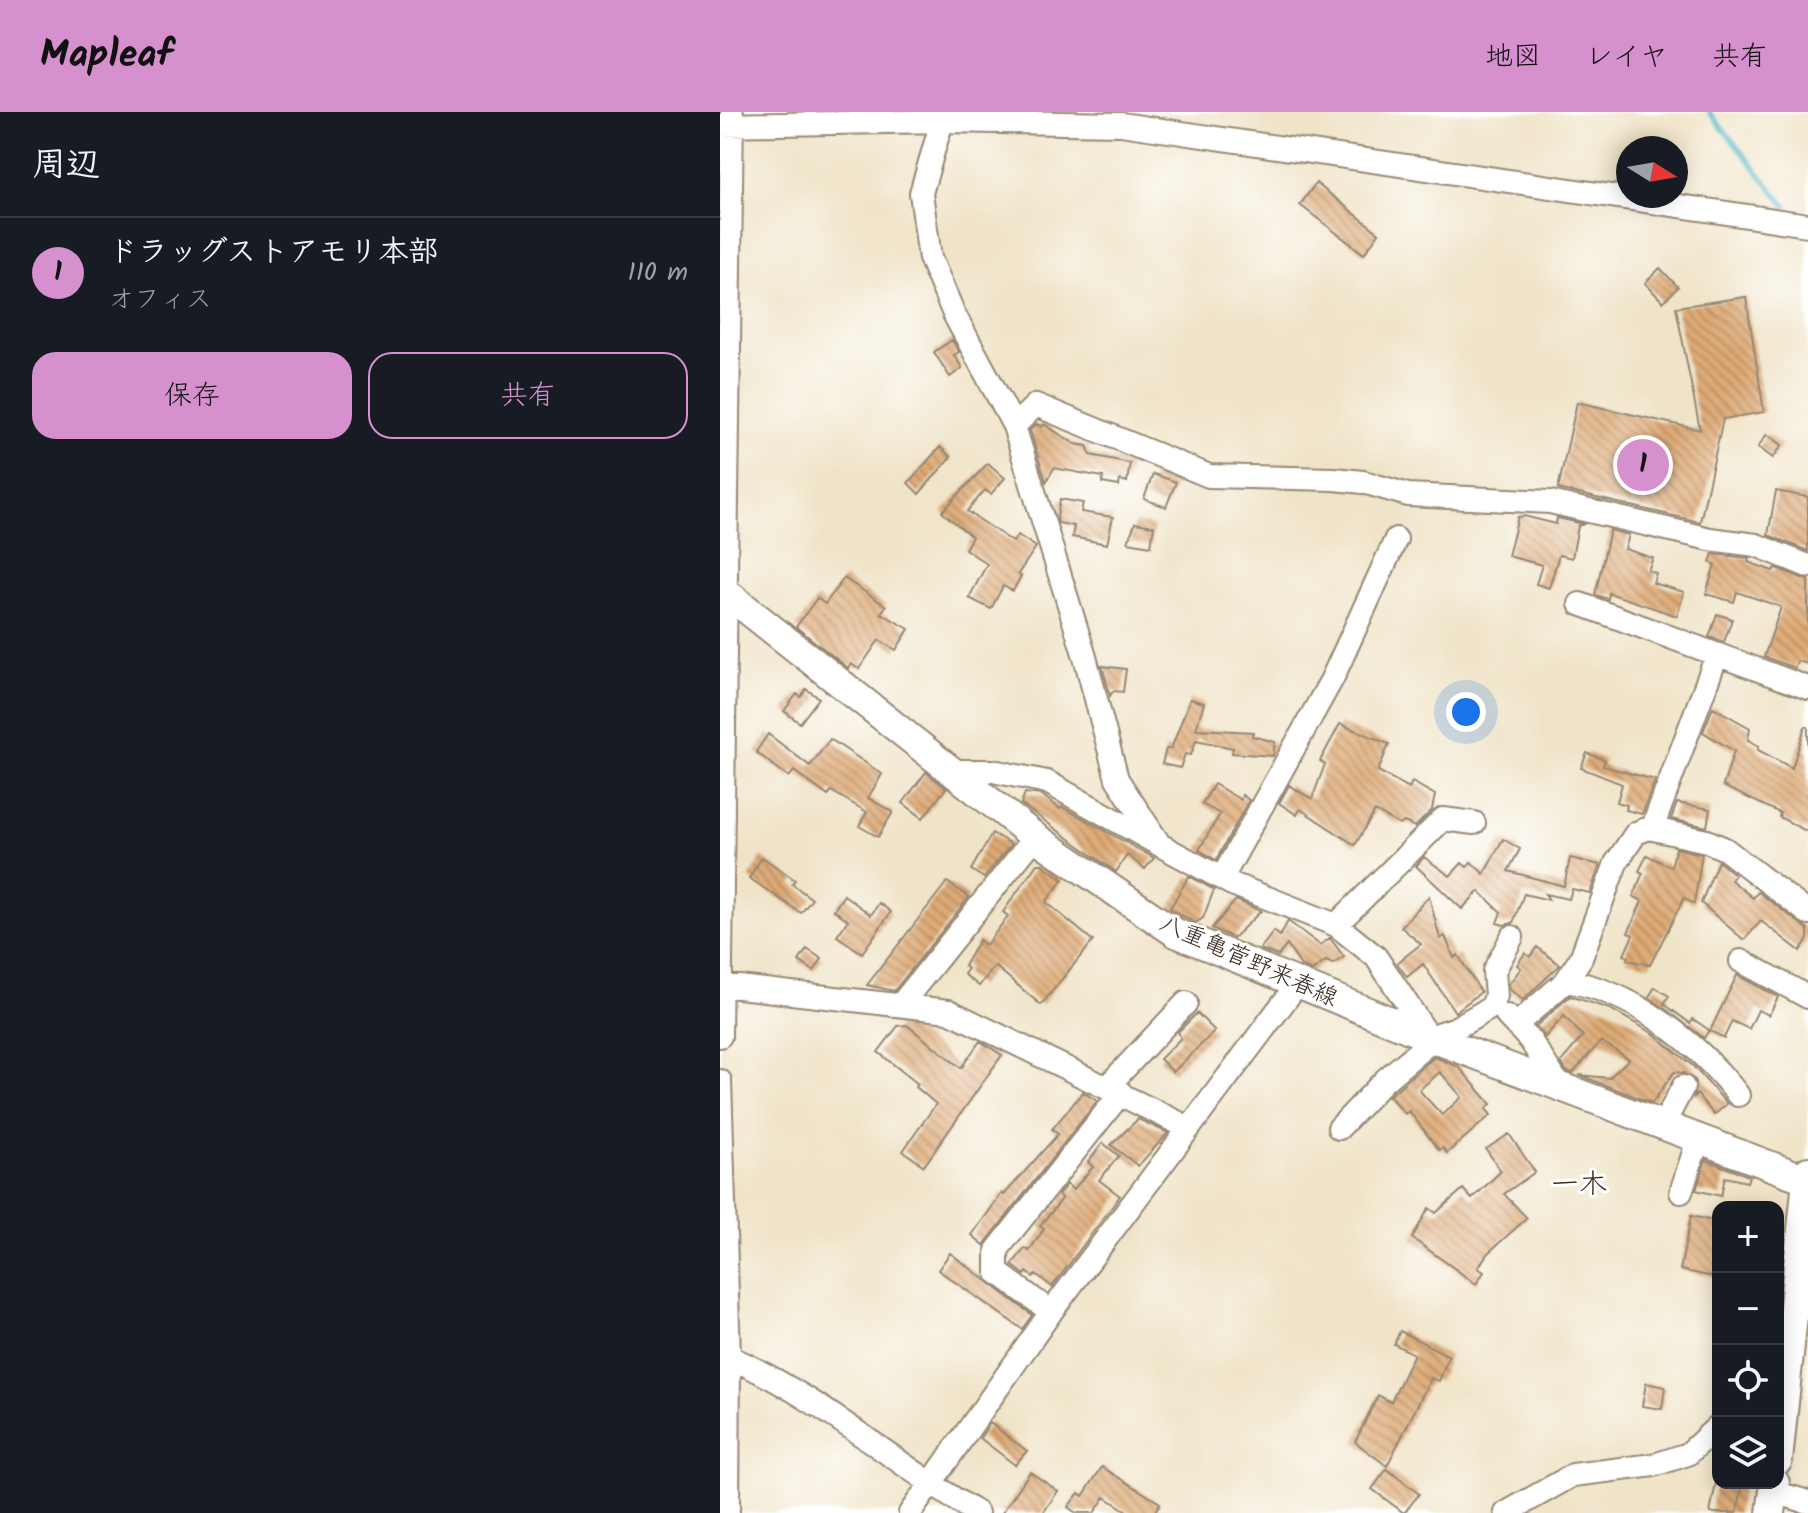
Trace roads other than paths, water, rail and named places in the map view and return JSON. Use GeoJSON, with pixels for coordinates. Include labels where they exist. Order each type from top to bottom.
{"type":"FeatureCollection","features":[{"type":"Feature","properties":{"kind":"main road","name":"八重亀菅野来春線"},"geometry":{"type":"LineString","coordinates":[[723,590],[1035,837],[1176,933],[1429,1037],[1808,1180]]}},
{"type":"Feature","properties":{"kind":"main road"},"geometry":{"type":"LineString","coordinates":[[1784,1378],[1808,1171]]}},
{"type":"Feature","properties":{"kind":"street"},"geometry":{"type":"LineString","coordinates":[[720,1036],[728,121],[1121,124],[1800,223],[1808,242]]}},
{"type":"Feature","properties":{"kind":"street"},"geometry":{"type":"LineString","coordinates":[[942,121],[921,193],[930,258],[954,314],[1014,426],[1085,657],[1117,779],[1160,845]]}},
{"type":"Feature","properties":{"kind":"street"},"geometry":{"type":"LineString","coordinates":[[1014,426],[1036,405],[1209,476],[1334,479],[1363,482],[1408,495],[1550,502],[1710,539],[1756,545],[1808,566]]}},
{"type":"Feature","properties":{"kind":"street"},"geometry":{"type":"LineString","coordinates":[[1222,878],[1332,679],[1396,539]]}},
{"type":"Feature","properties":{"kind":"street"},"geometry":{"type":"LineString","coordinates":[[1580,604],[1808,688]]}},
{"type":"Feature","properties":{"kind":"street"},"geometry":{"type":"LineString","coordinates":[[1652,829],[1717,655]]}},
{"type":"Feature","properties":{"kind":"street"},"geometry":{"type":"LineString","coordinates":[[951,771],[993,771],[1047,782],[1222,878],[1336,925],[1376,957],[1429,1037]]}},
{"type":"Feature","properties":{"kind":"street"},"geometry":{"type":"LineString","coordinates":[[1336,925],[1443,819],[1474,823]]}},
{"type":"Feature","properties":{"kind":"street"},"geometry":{"type":"LineString","coordinates":[[1517,1024],[1566,981],[1581,958],[1616,863],[1636,833],[1652,829],[1707,841],[1725,849],[1808,913]]}},
{"type":"Feature","properties":{"kind":"street"},"geometry":{"type":"LineString","coordinates":[[902,1003],[1035,837]]}},
{"type":"Feature","properties":{"kind":"street"},"geometry":{"type":"LineString","coordinates":[[1339,1128],[1385,1080],[1424,1047],[1429,1037],[1454,1029],[1492,1007],[1496,996],[1494,971],[1512,937]]}},
{"type":"Feature","properties":{"kind":"street"},"geometry":{"type":"LineString","coordinates":[[1741,961],[1808,997]]}},
{"type":"Feature","properties":{"kind":"street"},"geometry":{"type":"LineString","coordinates":[[1566,981],[1602,990],[1681,1037],[1714,1064],[1738,1095]]}},
{"type":"Feature","properties":{"kind":"street"},"geometry":{"type":"LineString","coordinates":[[910,1513],[1051,1312],[1299,982]]}},
{"type":"Feature","properties":{"kind":"street"},"geometry":{"type":"LineString","coordinates":[[721,985],[902,1003],[949,1011],[1189,1128]]}},
{"type":"Feature","properties":{"kind":"street"},"geometry":{"type":"LineString","coordinates":[[1051,1312],[997,1272],[997,1250],[1114,1089],[1186,1003]]}},
{"type":"Feature","properties":{"kind":"street"},"geometry":{"type":"LineString","coordinates":[[1492,1007],[1517,1024],[1549,1066],[1561,1088]]}},
{"type":"Feature","properties":{"kind":"street"},"geometry":{"type":"LineString","coordinates":[[720,1081],[728,1513]]}},
{"type":"Feature","properties":{"kind":"street"},"geometry":{"type":"LineString","coordinates":[[1662,1127],[1683,1087]]}},
{"type":"Feature","properties":{"kind":"street"},"geometry":{"type":"LineString","coordinates":[[1681,1192],[1698,1140]]}},
{"type":"Feature","properties":{"kind":"street"},"geometry":{"type":"LineString","coordinates":[[725,1354],[816,1404],[931,1485],[977,1513]]}},
{"type":"Feature","properties":{"kind":"street"},"geometry":{"type":"LineString","coordinates":[[1506,1513],[1573,1475],[1654,1465],[1688,1454],[1712,1432]]}},
{"type":"Feature","properties":{"kind":"street"},"geometry":{"type":"LineString","coordinates":[[1773,1496],[1808,1502]]}},
{"type":"Feature","properties":{"kind":"waterway"},"geometry":{"type":"LineString","coordinates":[[1709,112],[1786,206]]}},
{"type":"Feature","properties":{"kind":"place","name":"ドラッグストアモリ本部"},"geometry":{"type":"Point","coordinates":[1643,465]}},
{"type":"Feature","properties":{"kind":"district","name":"一木"},"geometry":{"type":"Point","coordinates":[1579,1183]}}]}
